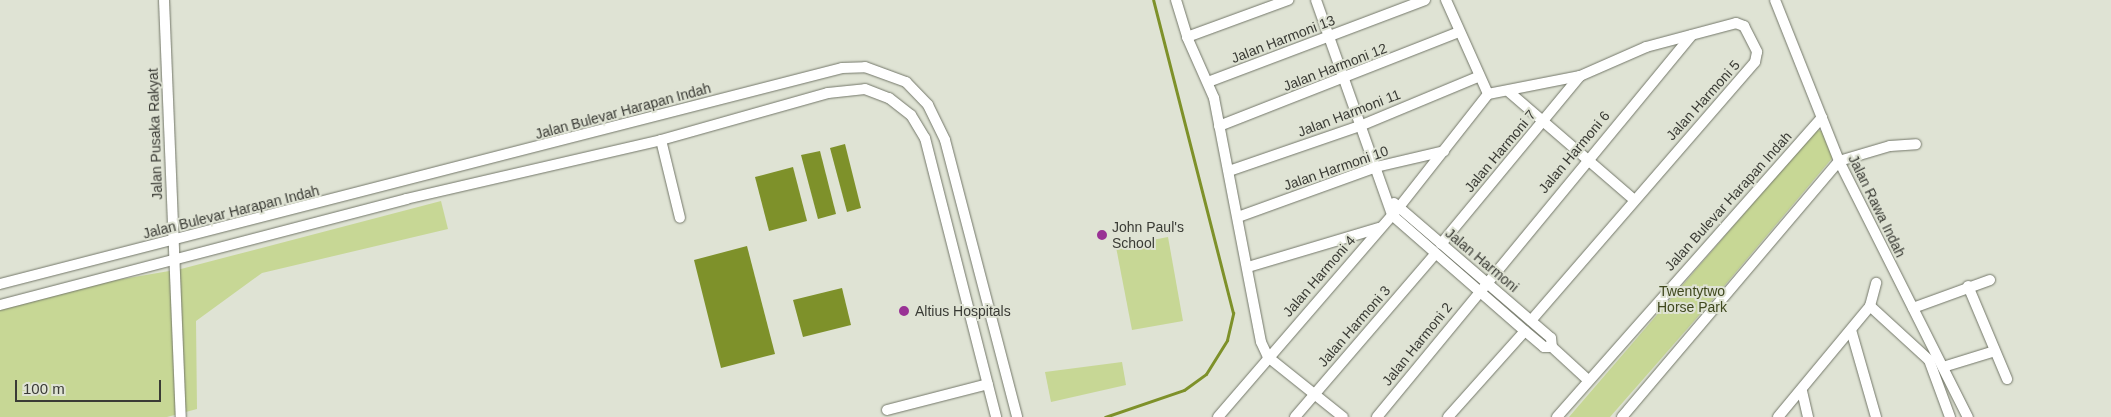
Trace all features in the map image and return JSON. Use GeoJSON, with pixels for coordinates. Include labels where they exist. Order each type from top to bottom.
{"type":"FeatureCollection","features":[{"type":"Feature","properties":{"kind":"street","name":"Jalan Pusaka Rakyat"},"geometry":{"type":"LineString","coordinates":[[164,0],[181,417]]}},
{"type":"Feature","properties":{"kind":"street"},"geometry":{"type":"LineString","coordinates":[[1176,0],[1187,37],[1208,82],[1219,126],[1248,267],[1261,342],[1268,357],[1316,392],[1343,417]]}},
{"type":"Feature","properties":{"kind":"street"},"geometry":{"type":"LineString","coordinates":[[1187,37],[1288,0]]}},
{"type":"Feature","properties":{"kind":"street"},"geometry":{"type":"LineString","coordinates":[[1316,0],[1392,214]]}},
{"type":"Feature","properties":{"kind":"street","name":"Jalan Harmoni 13"},"geometry":{"type":"LineString","coordinates":[[1208,82],[1425,0]]}},
{"type":"Feature","properties":{"kind":"street"},"geometry":{"type":"LineString","coordinates":[[1446,0],[1478,76],[1488,94]]}},
{"type":"Feature","properties":{"kind":"street","name":"Jalan Rawa Indah"},"geometry":{"type":"LineString","coordinates":[[1775,0],[1839,161],[1968,417]]}},
{"type":"Feature","properties":{"kind":"street","name":"Jalan Harmoni 5"},"geometry":{"type":"LineString","coordinates":[[1488,94],[1580,76],[1646,47],[1736,23],[1744,26],[1757,52],[1756,62],[1633,199],[1530,321]]}},
{"type":"Feature","properties":{"kind":"street","name":"Jalan Harmoni 12"},"geometry":{"type":"LineString","coordinates":[[1219,126],[1343,80],[1460,32]]}},
{"type":"Feature","properties":{"kind":"street","name":"Jalan Harmoni 6"},"geometry":{"type":"LineString","coordinates":[[1479,289],[1692,35]]}},
{"type":"Feature","properties":{"kind":"street","name":"Jalan Bulevar Harapan Indah"},"geometry":{"type":"LineString","coordinates":[[0,284],[174,242],[842,68],[879,70],[906,82],[928,105],[945,140],[1016,417]]}},
{"type":"Feature","properties":{"kind":"street","name":"Jalan Harmoni 11"},"geometry":{"type":"LineString","coordinates":[[1229,171],[1360,126],[1478,76]]}},
{"type":"Feature","properties":{"kind":"street","name":"Jalan Harmoni 7"},"geometry":{"type":"LineString","coordinates":[[1441,244],[1580,76]]}},
{"type":"Feature","properties":{"kind":"street"},"geometry":{"type":"LineString","coordinates":[[0,305],[175,262],[406,199],[661,140],[828,93],[864,89],[889,98],[911,115],[925,138],[936,173],[996,417]]}},
{"type":"Feature","properties":{"kind":"street"},"geometry":{"type":"LineString","coordinates":[[1508,91],[1541,123],[1587,159],[1633,199]]}},
{"type":"Feature","properties":{"kind":"street","name":"Jalan Harmoni 4"},"geometry":{"type":"LineString","coordinates":[[1218,417],[1379,227],[1400,206],[1488,94]]}},
{"type":"Feature","properties":{"kind":"street","name":"Jalan Bulevar Harapan Indah"},"geometry":{"type":"LineString","coordinates":[[1557,417],[1822,117]]}},
{"type":"Feature","properties":{"kind":"street"},"geometry":{"type":"LineString","coordinates":[[661,140],[680,218]]}},
{"type":"Feature","properties":{"kind":"street"},"geometry":{"type":"LineString","coordinates":[[1622,417],[1839,161],[1890,146],[1916,144]]}},
{"type":"Feature","properties":{"kind":"street","name":"Jalan Harmoni 10"},"geometry":{"type":"LineString","coordinates":[[1238,217],[1376,167],[1444,151]]}},
{"type":"Feature","properties":{"kind":"street"},"geometry":{"type":"LineString","coordinates":[[936,173],[953,169]]}},
{"type":"Feature","properties":{"kind":"street","name":"Jalan Harmoni"},"geometry":{"type":"LineString","coordinates":[[1387,199],[1400,206],[1441,244],[1486,280],[1551,338],[1552,347],[1588,380]]}},
{"type":"Feature","properties":{"kind":"street","name":"Jalan Harmoni"},"geometry":{"type":"LineString","coordinates":[[1392,214],[1434,254],[1479,289],[1544,347],[1552,347]]}},
{"type":"Feature","properties":{"kind":"street"},"geometry":{"type":"LineString","coordinates":[[1248,267],[1379,227]]}},
{"type":"Feature","properties":{"kind":"street","name":"Jalan Harmoni 3"},"geometry":{"type":"LineString","coordinates":[[1295,417],[1434,254]]}},
{"type":"Feature","properties":{"kind":"street"},"geometry":{"type":"LineString","coordinates":[[1913,308],[1968,286],[1990,280]]}},
{"type":"Feature","properties":{"kind":"street"},"geometry":{"type":"LineString","coordinates":[[1778,417],[1802,391],[1870,306],[1876,283]]}},
{"type":"Feature","properties":{"kind":"street"},"geometry":{"type":"LineString","coordinates":[[1968,286],[2007,380]]}},
{"type":"Feature","properties":{"kind":"street","name":"Jalan Harmoni 2"},"geometry":{"type":"LineString","coordinates":[[1376,417],[1479,289]]}},
{"type":"Feature","properties":{"kind":"street"},"geometry":{"type":"LineString","coordinates":[[1870,306],[1930,360],[1950,417]]}},
{"type":"Feature","properties":{"kind":"street"},"geometry":{"type":"LineString","coordinates":[[973,321],[991,316]]}},
{"type":"Feature","properties":{"kind":"street"},"geometry":{"type":"LineString","coordinates":[[1851,330],[1876,417]]}},
{"type":"Feature","properties":{"kind":"street"},"geometry":{"type":"LineString","coordinates":[[1448,417],[1525,331]]}},
{"type":"Feature","properties":{"kind":"street"},"geometry":{"type":"LineString","coordinates":[[1943,367],[1995,350]]}},
{"type":"Feature","properties":{"kind":"street"},"geometry":{"type":"LineString","coordinates":[[887,410],[988,384]]}},
{"type":"Feature","properties":{"kind":"street"},"geometry":{"type":"LineString","coordinates":[[1802,391],[1808,417]]}},
{"type":"Feature","properties":{"kind":"green space","name":"Twentytwo Horse Park"},"geometry":{"type":"Polygon","coordinates":[[[1816,130],[1823,131],[1834,156],[1709,304],[1610,417],[1569,417],[1816,130]]]}},
{"type":"Feature","properties":{"kind":"green space"},"geometry":{"type":"Polygon","coordinates":[[[441,201],[448,229],[262,273],[196,321],[197,409],[167,417],[0,417],[0,300],[181,269],[441,201]]]}},
{"type":"Feature","properties":{"kind":"green space"},"geometry":{"type":"Polygon","coordinates":[[[1168,237],[1183,321],[1132,330],[1116,247],[1168,237]]]}},
{"type":"Feature","properties":{"kind":"green space"},"geometry":{"type":"Polygon","coordinates":[[[1122,362],[1126,385],[1051,402],[1045,372],[1122,362]]]}},
{"type":"Feature","properties":{"kind":"shaded area"},"geometry":{"type":"Polygon","coordinates":[[[845,144],[861,208],[847,212],[830,148],[845,144]]]}},
{"type":"Feature","properties":{"kind":"shaded area"},"geometry":{"type":"Polygon","coordinates":[[[820,151],[836,214],[818,219],[801,155],[820,151]]]}},
{"type":"Feature","properties":{"kind":"shaded area"},"geometry":{"type":"Polygon","coordinates":[[[793,167],[807,221],[769,231],[755,177],[793,167]]]}},
{"type":"Feature","properties":{"kind":"shaded area"},"geometry":{"type":"Polygon","coordinates":[[[747,246],[775,354],[721,368],[694,260],[747,246]]]}},
{"type":"Feature","properties":{"kind":"shaded area"},"geometry":{"type":"Polygon","coordinates":[[[842,288],[851,325],[803,337],[793,300],[842,288]]]}},
{"type":"Feature","properties":{"kind":"waterway"},"geometry":{"type":"LineString","coordinates":[[1105,417],[1184,390],[1206,374],[1227,340],[1233,313],[1153,0]]}},
{"type":"Feature","properties":{"kind":"place","name":"John Paul's School"},"geometry":{"type":"Point","coordinates":[1102,235]}},
{"type":"Feature","properties":{"kind":"place","name":"Altius Hospitals"},"geometry":{"type":"Point","coordinates":[904,311]}}]}
